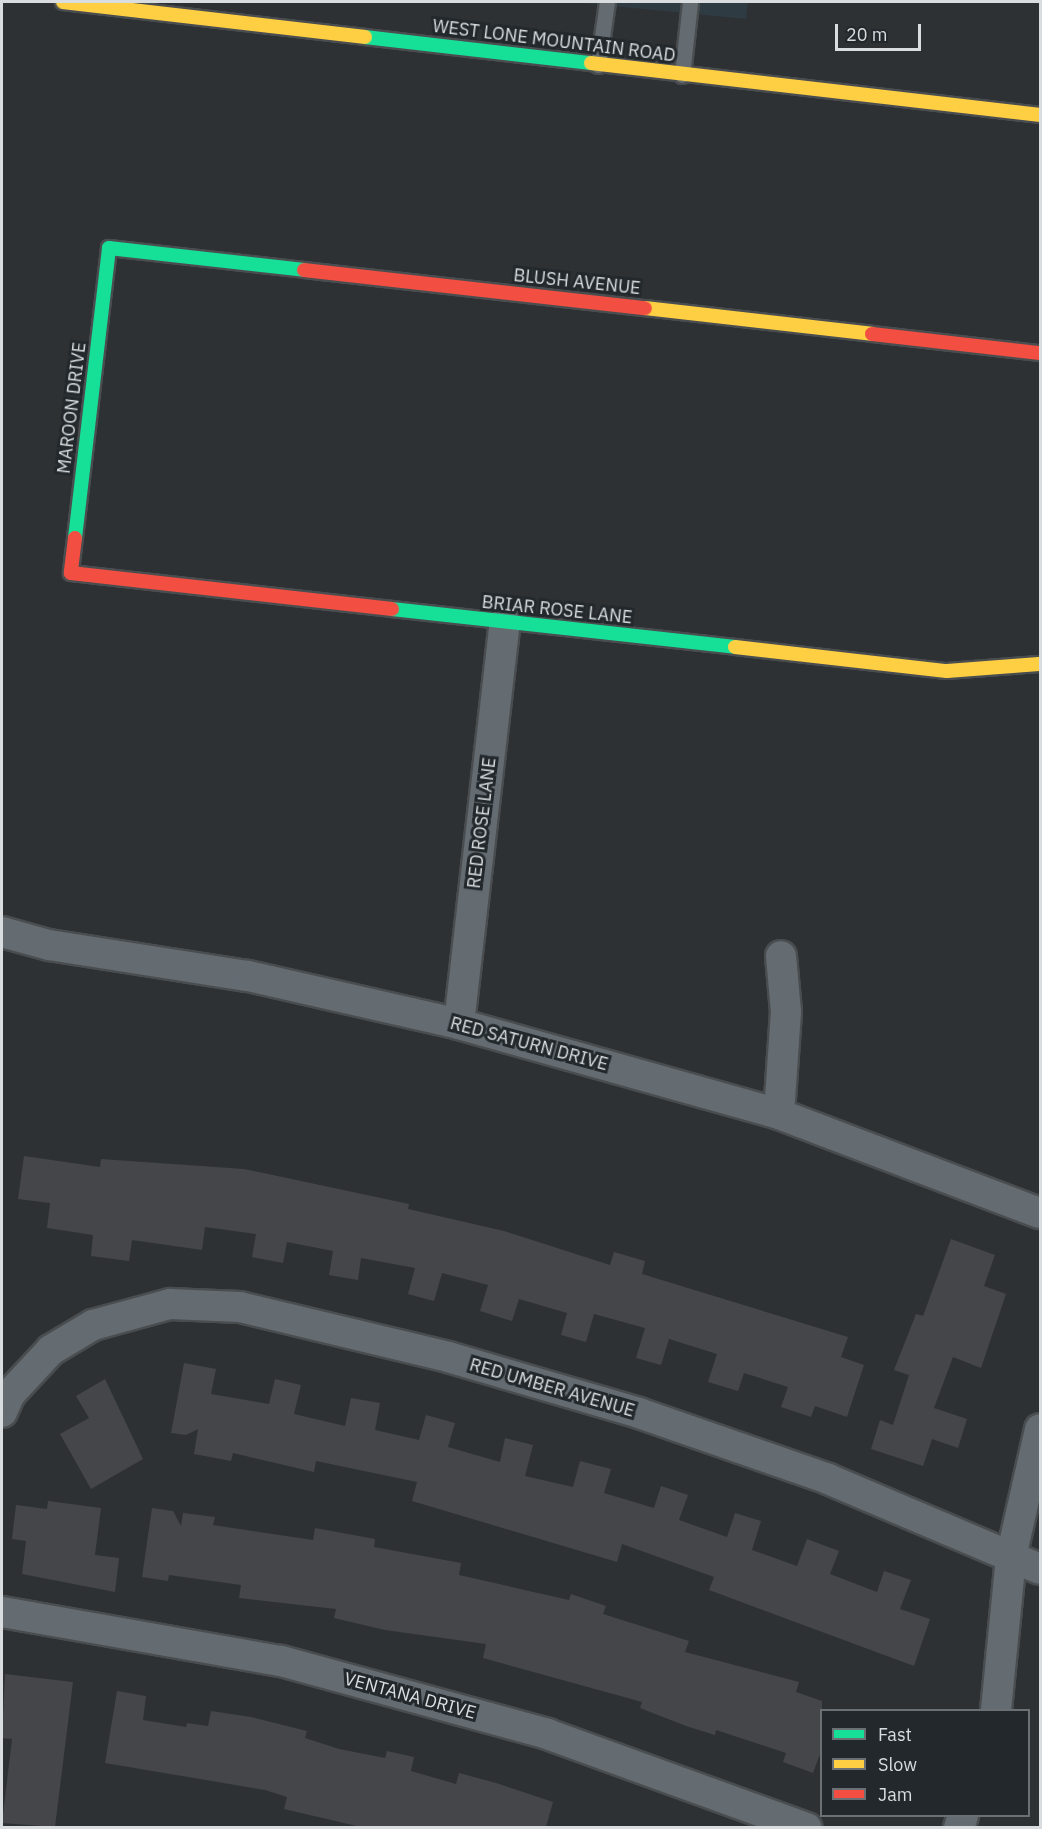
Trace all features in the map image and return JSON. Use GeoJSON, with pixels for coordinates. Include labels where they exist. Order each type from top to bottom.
{"type":"FeatureCollection","features":[{"type":"Feature","properties":{"kind":"street","name":"WEST LONE MOUNTAIN ROAD"},"geometry":{"type":"LineString","coordinates":[[63,2],[145,6],[598,65],[1041,116]]}},
{"type":"Feature","properties":{"kind":"street","name":"BLUSH AVENUE"},"geometry":{"type":"LineString","coordinates":[[109,248],[1041,353]]}},
{"type":"Feature","properties":{"kind":"street","name":"MAROON DRIVE"},"geometry":{"type":"LineString","coordinates":[[71,573],[109,248]]}},
{"type":"Feature","properties":{"kind":"street","name":"BRIAR ROSE LANE"},"geometry":{"type":"LineString","coordinates":[[71,573],[947,670],[1040,662]]}},
{"type":"Feature","properties":{"kind":"street","name":"RED ROSE LANE"},"geometry":{"type":"LineString","coordinates":[[459,1024],[505,622]]}},
{"type":"Feature","properties":{"kind":"street","name":"RED SATURN DRIVE"},"geometry":{"type":"LineString","coordinates":[[2,932],[49,945],[248,976],[459,1024],[780,1114],[1041,1213]]}},
{"type":"Feature","properties":{"kind":"street"},"geometry":{"type":"LineString","coordinates":[[780,1114],[786,1012],[781,956]]}},
{"type":"Feature","properties":{"kind":"street","name":"RED UMBER AVENUE"},"geometry":{"type":"LineString","coordinates":[[2,1412],[10,1394],[51,1350],[93,1325],[170,1304],[240,1307],[448,1358],[639,1413],[828,1479],[1041,1569]]}},
{"type":"Feature","properties":{"kind":"street"},"geometry":{"type":"LineString","coordinates":[[996,1709],[1011,1557],[1041,1429]]}},
{"type":"Feature","properties":{"kind":"street","name":"VENTANA DRIVE"},"geometry":{"type":"LineString","coordinates":[[2,1612],[280,1661],[547,1734],[806,1827]]}},
{"type":"Feature","properties":{"kind":"lane"},"geometry":{"type":"LineString","coordinates":[[598,65],[607,2]]}},
{"type":"Feature","properties":{"kind":"lane"},"geometry":{"type":"LineString","coordinates":[[682,75],[690,2]]}},
{"type":"Feature","properties":{"kind":"shaded area"},"geometry":{"type":"Polygon","coordinates":[[[572,2],[748,2],[746,19],[572,2]]]}},
{"type":"Feature","properties":{"kind":"building"},"geometry":{"type":"Polygon","coordinates":[[[24,1156],[100,1167],[101,1159],[244,1169],[409,1204],[408,1209],[504,1231],[610,1265],[614,1252],[645,1261],[642,1274],[848,1337],[841,1357],[864,1365],[847,1417],[815,1406],[811,1417],[781,1407],[788,1387],[744,1373],[738,1391],[708,1382],[717,1354],[669,1339],[661,1365],[636,1358],[645,1328],[594,1314],[586,1342],[561,1335],[567,1313],[519,1299],[512,1321],[480,1311],[488,1285],[442,1273],[434,1301],[408,1294],[415,1268],[361,1258],[358,1280],[329,1275],[333,1251],[287,1242],[283,1263],[252,1257],[256,1234],[205,1227],[202,1250],[132,1240],[129,1261],[91,1256],[93,1235],[47,1228],[50,1203],[18,1199],[24,1156]]]}},
{"type":"Feature","properties":{"kind":"building"},"geometry":{"type":"Polygon","coordinates":[[[951,1239],[995,1255],[984,1286],[1006,1294],[981,1368],[953,1357],[934,1408],[967,1419],[958,1448],[932,1439],[923,1466],[871,1449],[880,1420],[893,1425],[909,1375],[894,1370],[916,1314],[923,1316],[951,1239]]]}},
{"type":"Feature","properties":{"kind":"building"},"geometry":{"type":"Polygon","coordinates":[[[184,1363],[216,1369],[211,1394],[269,1404],[275,1379],[301,1385],[294,1414],[345,1426],[351,1398],[380,1403],[375,1430],[419,1440],[426,1415],[455,1423],[448,1447],[500,1462],[505,1438],[533,1445],[525,1476],[573,1487],[580,1461],[611,1469],[604,1493],[654,1508],[661,1486],[688,1495],[679,1520],[727,1537],[735,1513],[761,1521],[752,1550],[797,1566],[807,1539],[839,1551],[830,1574],[877,1592],[884,1571],[911,1580],[900,1609],[930,1619],[914,1666],[709,1590],[714,1577],[622,1544],[617,1562],[412,1501],[417,1482],[316,1461],[314,1472],[233,1453],[231,1461],[194,1454],[198,1429],[186,1435],[171,1433],[184,1363]]]}},
{"type":"Feature","properties":{"kind":"building"},"geometry":{"type":"Polygon","coordinates":[[[105,1379],[143,1459],[91,1489],[60,1434],[89,1418],[76,1396],[105,1379]]]}},
{"type":"Feature","properties":{"kind":"building"},"geometry":{"type":"Polygon","coordinates":[[[48,1501],[101,1508],[95,1555],[119,1558],[115,1592],[22,1574],[26,1541],[12,1539],[16,1505],[47,1509],[48,1501]]]}},
{"type":"Feature","properties":{"kind":"building"},"geometry":{"type":"Polygon","coordinates":[[[152,1508],[173,1511],[181,1526],[183,1513],[215,1517],[213,1525],[313,1540],[315,1528],[375,1539],[374,1547],[461,1563],[459,1575],[569,1600],[571,1594],[606,1606],[603,1614],[689,1641],[685,1652],[799,1682],[796,1692],[822,1701],[820,1754],[813,1773],[783,1762],[786,1753],[716,1730],[715,1735],[686,1726],[640,1708],[642,1702],[483,1658],[486,1644],[385,1630],[334,1618],[336,1609],[239,1598],[241,1585],[169,1575],[168,1581],[142,1577],[152,1508]]]}},
{"type":"Feature","properties":{"kind":"building"},"geometry":{"type":"Polygon","coordinates":[[[5,1674],[73,1682],[55,1827],[2,1823],[12,1739],[2,1738],[5,1674]]]}},
{"type":"Feature","properties":{"kind":"building"},"geometry":{"type":"Polygon","coordinates":[[[117,1691],[146,1696],[143,1720],[186,1727],[187,1723],[208,1726],[211,1711],[251,1717],[307,1731],[305,1738],[339,1749],[385,1758],[387,1751],[414,1757],[411,1771],[456,1784],[459,1773],[553,1802],[546,1827],[361,1827],[284,1809],[287,1797],[265,1790],[105,1763],[117,1691]]]}},
{"type":"Feature","properties":{"kind":"traffic: fast"},"geometry":{"type":"LineString","coordinates":[[365,37],[591,63]]}},
{"type":"Feature","properties":{"kind":"traffic: fast"},"geometry":{"type":"LineString","coordinates":[[75,538],[109,248],[304,270]]}},
{"type":"Feature","properties":{"kind":"traffic: fast"},"geometry":{"type":"LineString","coordinates":[[392,609],[735,647]]}},
{"type":"Feature","properties":{"kind":"traffic: slow"},"geometry":{"type":"LineString","coordinates":[[63,2],[365,37]]}},
{"type":"Feature","properties":{"kind":"traffic: slow"},"geometry":{"type":"LineString","coordinates":[[591,63],[1040,115]]}},
{"type":"Feature","properties":{"kind":"traffic: slow"},"geometry":{"type":"LineString","coordinates":[[645,308],[872,334]]}},
{"type":"Feature","properties":{"kind":"traffic: slow"},"geometry":{"type":"LineString","coordinates":[[735,647],[947,671],[1039,664]]}},
{"type":"Feature","properties":{"kind":"traffic: jam"},"geometry":{"type":"LineString","coordinates":[[304,270],[645,308]]}},
{"type":"Feature","properties":{"kind":"traffic: jam"},"geometry":{"type":"LineString","coordinates":[[872,334],[1040,353]]}},
{"type":"Feature","properties":{"kind":"traffic: jam"},"geometry":{"type":"LineString","coordinates":[[75,538],[71,573],[392,609]]}}]}
